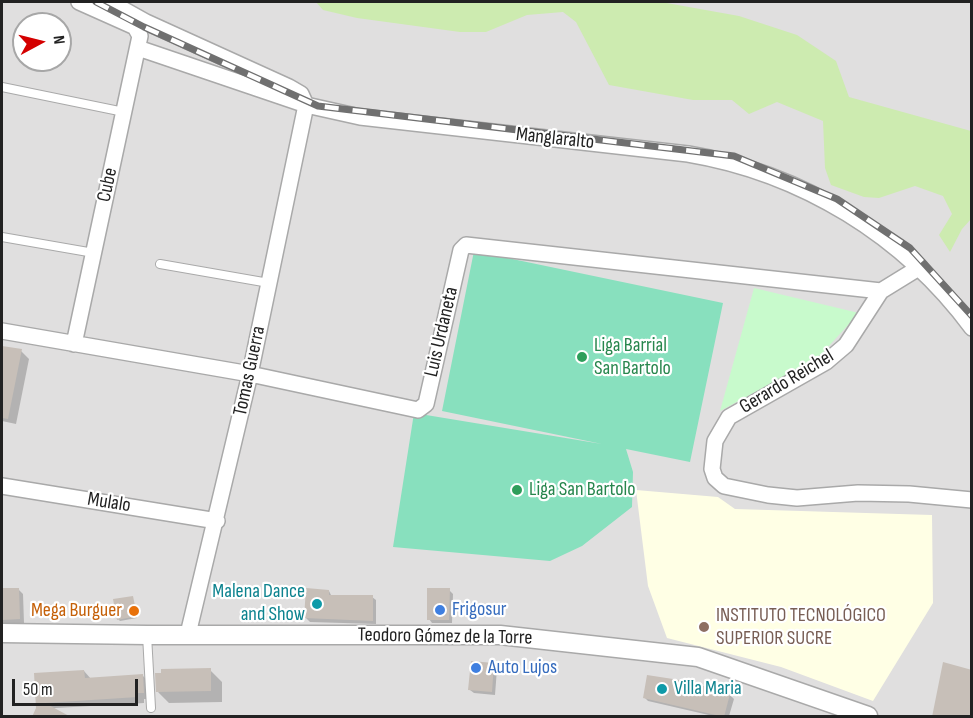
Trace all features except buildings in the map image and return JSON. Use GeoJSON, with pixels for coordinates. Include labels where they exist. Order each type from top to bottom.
{"type":"FeatureCollection","features":[{"type":"Feature","properties":{"kind":"street","name":"Cube"},"geometry":{"type":"LineString","coordinates":[[74,344],[141,36],[135,27],[79,2]]}},
{"type":"Feature","properties":{"kind":"street"},"geometry":{"type":"LineString","coordinates":[[110,2],[146,22],[289,87],[301,94],[306,105]]}},
{"type":"Feature","properties":{"kind":"street","name":"Manglaralto"},"geometry":{"type":"LineString","coordinates":[[138,48],[306,105],[371,119],[688,154],[739,164],[855,217],[888,240],[920,267],[950,299],[972,328]]}},
{"type":"Feature","properties":{"kind":"street","name":"Tomas Guerra"},"geometry":{"type":"LineString","coordinates":[[188,634],[217,521],[250,374],[306,105]]}},
{"type":"Feature","properties":{"kind":"street","name":"Luis Urdaneta"},"geometry":{"type":"LineString","coordinates":[[2,331],[250,374],[422,409],[426,404],[460,250],[466,245],[881,291]]}},
{"type":"Feature","properties":{"kind":"street","name":"Gerardo Reichel"},"geometry":{"type":"LineString","coordinates":[[920,267],[881,291],[846,345],[826,362],[729,417],[715,441],[711,464],[715,478],[721,484],[734,489],[797,498],[858,493],[972,500]]}},
{"type":"Feature","properties":{"kind":"street","name":"Mulalo"},"geometry":{"type":"LineString","coordinates":[[2,486],[217,521]]}},
{"type":"Feature","properties":{"kind":"street","name":"Teodoro Gómez de la Torre"},"geometry":{"type":"LineString","coordinates":[[3,637],[22,638],[47,634],[501,634],[698,657],[868,717]]}},
{"type":"Feature","properties":{"kind":"lane"},"geometry":{"type":"LineString","coordinates":[[2,87],[124,112]]}},
{"type":"Feature","properties":{"kind":"lane"},"geometry":{"type":"LineString","coordinates":[[2,237],[94,253]]}},
{"type":"Feature","properties":{"kind":"lane"},"geometry":{"type":"LineString","coordinates":[[160,264],[269,283]]}},
{"type":"Feature","properties":{"kind":"lane"},"geometry":{"type":"LineString","coordinates":[[147,635],[151,708]]}},
{"type":"Feature","properties":{"kind":"shaded area"},"geometry":{"type":"Polygon","coordinates":[[[2,2],[971,2],[971,716],[2,716],[2,2]]]}},
{"type":"Feature","properties":{"kind":"shaded area"},"geometry":{"type":"Polygon","coordinates":[[[636,490],[718,497],[735,509],[932,515],[933,603],[873,701],[781,667],[667,638],[648,586],[636,490]]]}},
{"type":"Feature","properties":{"kind":"green space"},"geometry":{"type":"Polygon","coordinates":[[[316,2],[661,2],[739,16],[797,35],[836,61],[849,97],[971,131],[971,219],[962,229],[950,252],[939,235],[952,214],[943,196],[915,186],[879,198],[864,197],[831,185],[825,168],[823,121],[777,102],[749,114],[732,100],[693,100],[609,85],[576,22],[563,12],[527,15],[486,32],[460,32],[357,18],[323,10],[316,2]]]}},
{"type":"Feature","properties":{"kind":"green space","name":"Liga Barrial San Bartolo"},"geometry":{"type":"Polygon","coordinates":[[[474,251],[723,303],[690,462],[626,449],[633,472],[632,507],[582,546],[550,561],[393,547],[414,413],[602,444],[442,411],[474,251]]]}},
{"type":"Feature","properties":{"kind":"green space"},"geometry":{"type":"Polygon","coordinates":[[[754,288],[859,313],[817,359],[720,411],[754,288]]]}},
{"type":"Feature","properties":{"kind":"railway"},"geometry":{"type":"LineString","coordinates":[[96,2],[144,27],[318,106],[734,156],[837,199],[910,248],[972,316]]}},
{"type":"Feature","properties":{"kind":"place","name":"Liga Barrial San Bartolo"},"geometry":{"type":"Point","coordinates":[582,357]}},
{"type":"Feature","properties":{"kind":"place","name":"Liga San Bartolo"},"geometry":{"type":"Point","coordinates":[517,490]}},
{"type":"Feature","properties":{"kind":"place","name":"Malena Dance and Show"},"geometry":{"type":"Point","coordinates":[317,604]}},
{"type":"Feature","properties":{"kind":"place","name":"Frigosur"},"geometry":{"type":"Point","coordinates":[440,610]}},
{"type":"Feature","properties":{"kind":"place","name":"Mega Burguer"},"geometry":{"type":"Point","coordinates":[134,611]}},
{"type":"Feature","properties":{"kind":"place","name":"INSTITUTO TECNOLÓGICO SUPERIOR SUCRE"},"geometry":{"type":"Point","coordinates":[704,627]}},
{"type":"Feature","properties":{"kind":"place","name":"Auto Lujos"},"geometry":{"type":"Point","coordinates":[476,668]}},
{"type":"Feature","properties":{"kind":"place","name":"Villa Maria"},"geometry":{"type":"Point","coordinates":[662,689]}}]}
